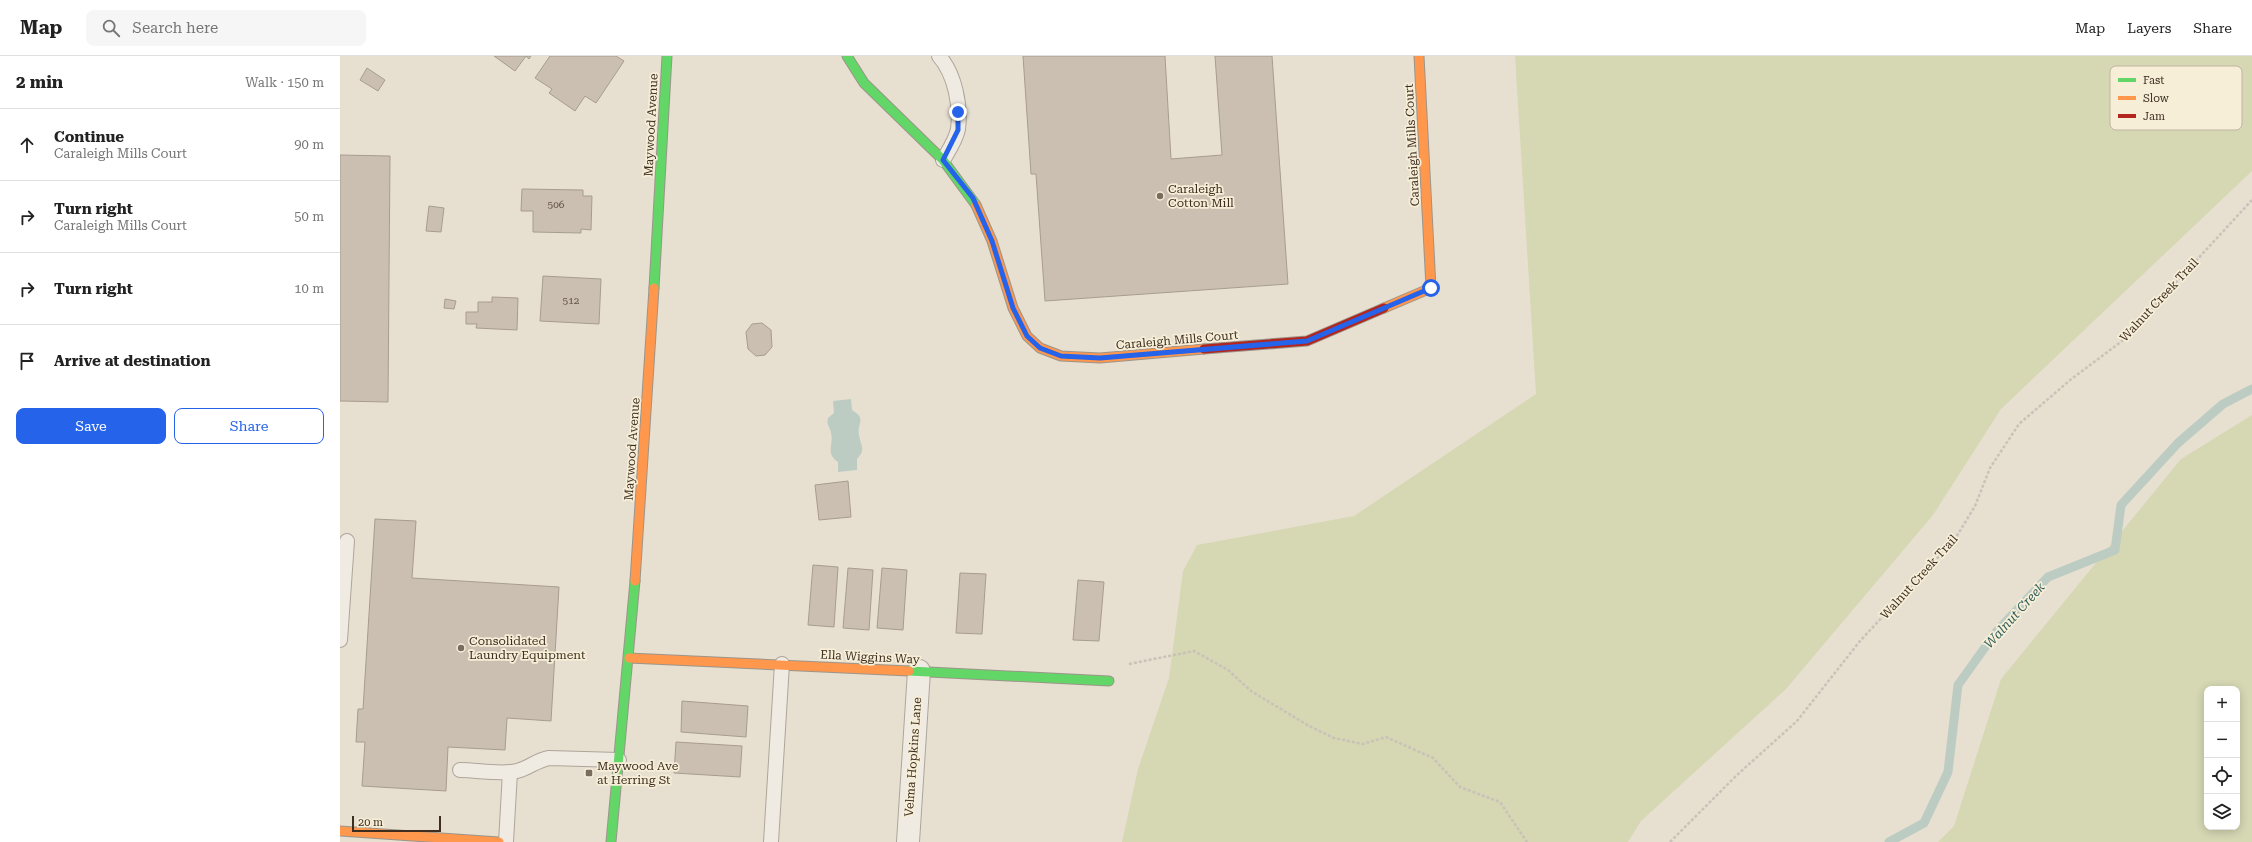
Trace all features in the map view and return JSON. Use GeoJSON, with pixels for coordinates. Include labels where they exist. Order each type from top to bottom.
{"type":"FeatureCollection","features":[{"type":"Feature","properties":{"kind":"street","name":"Maywood Avenue"},"geometry":{"type":"LineString","coordinates":[[611,842],[629,658],[646,423],[667,56]]}},
{"type":"Feature","properties":{"kind":"street","name":"Caraleigh Mills Court"},"geometry":{"type":"LineString","coordinates":[[847,56],[864,83],[943,160],[973,198],[992,241],[1013,308],[1027,336],[1040,348],[1061,356],[1100,358],[1307,341],[1431,288],[1419,56]]}},
{"type":"Feature","properties":{"kind":"street","name":"Ella Wiggins Way"},"geometry":{"type":"LineString","coordinates":[[629,658],[782,664],[1109,681]]}},
{"type":"Feature","properties":{"kind":"street","name":"Velma Hopkins Lane"},"geometry":{"type":"LineString","coordinates":[[908,842],[919,671]]}},
{"type":"Feature","properties":{"kind":"street"},"geometry":{"type":"LineString","coordinates":[[340,832],[499,842]]}},
{"type":"Feature","properties":{"kind":"lane"},"geometry":{"type":"LineString","coordinates":[[940,56],[950,75],[958,112],[958,130],[943,160]]}},
{"type":"Feature","properties":{"kind":"lane"},"geometry":{"type":"LineString","coordinates":[[340,640],[346,541]]}},
{"type":"Feature","properties":{"kind":"lane"},"geometry":{"type":"LineString","coordinates":[[770,842],[782,664]]}},
{"type":"Feature","properties":{"kind":"lane"},"geometry":{"type":"LineString","coordinates":[[460,770],[510,772],[526,767],[538,760],[549,758],[619,760]]}},
{"type":"Feature","properties":{"kind":"lane"},"geometry":{"type":"LineString","coordinates":[[506,842],[510,772]]}},
{"type":"Feature","properties":{"kind":"path","name":"Walnut Creek Trail"},"geometry":{"type":"LineString","coordinates":[[1670,842],[1736,774],[1796,721],[1860,641],[1955,539],[1975,506],[1990,468],[2019,424],[2069,381],[2122,341],[2252,200]]}},
{"type":"Feature","properties":{"kind":"path"},"geometry":{"type":"LineString","coordinates":[[1127,664],[1194,650],[1228,670],[1251,691],[1309,726],[1334,738],[1363,744],[1386,737],[1433,758],[1460,787],[1500,802],[1527,842]]}},
{"type":"Feature","properties":{"kind":"green space"},"geometry":{"type":"Polygon","coordinates":[[[1515,56],[2252,56],[2252,171],[2001,409],[1933,515],[1786,689],[1641,821],[1628,842],[1122,842],[1138,769],[1169,678],[1183,571],[1197,545],[1354,516],[1536,394],[1515,56]]]}},
{"type":"Feature","properties":{"kind":"green space"},"geometry":{"type":"Polygon","coordinates":[[[2252,415],[2252,842],[1938,842],[1954,826],[2001,679],[2181,459],[2252,415]]]}},
{"type":"Feature","properties":{"kind":"shaded area"},"geometry":{"type":"Polygon","coordinates":[[[851,399],[852,410],[857,413],[860,419],[859,435],[862,450],[857,459],[857,470],[838,472],[838,462],[834,459],[831,452],[832,437],[828,424],[828,418],[834,413],[833,401],[851,399]]]}},
{"type":"Feature","properties":{"kind":"building"},"geometry":{"type":"Polygon","coordinates":[[[494,56],[526,56],[515,71],[494,56]]]}},
{"type":"Feature","properties":{"kind":"building"},"geometry":{"type":"Polygon","coordinates":[[[550,56],[616,56],[624,61],[596,103],[585,96],[575,111],[549,93],[552,89],[535,78],[550,56]]]}},
{"type":"Feature","properties":{"kind":"building","name":"Caraleigh Cotton Mill"},"geometry":{"type":"Polygon","coordinates":[[[1023,56],[1165,56],[1171,159],[1222,155],[1215,56],[1272,56],[1288,284],[1045,301],[1036,174],[1031,174],[1023,56]]]}},
{"type":"Feature","properties":{"kind":"building"},"geometry":{"type":"Polygon","coordinates":[[[367,68],[385,80],[378,91],[360,80],[367,68]]]}},
{"type":"Feature","properties":{"kind":"building"},"geometry":{"type":"Polygon","coordinates":[[[340,155],[390,156],[388,402],[340,401],[340,155]]]}},
{"type":"Feature","properties":{"kind":"building"},"geometry":{"type":"Polygon","coordinates":[[[522,189],[583,190],[583,196],[592,196],[591,230],[581,229],[581,233],[533,232],[533,211],[521,211],[522,189]]]}},
{"type":"Feature","properties":{"kind":"building"},"geometry":{"type":"Polygon","coordinates":[[[429,206],[444,208],[441,232],[426,231],[429,206]]]}},
{"type":"Feature","properties":{"kind":"building"},"geometry":{"type":"Polygon","coordinates":[[[543,276],[601,279],[599,324],[540,321],[543,276]]]}},
{"type":"Feature","properties":{"kind":"building"},"geometry":{"type":"Polygon","coordinates":[[[492,297],[518,298],[517,330],[476,328],[477,324],[466,324],[466,312],[478,312],[478,302],[492,302],[492,297]]]}},
{"type":"Feature","properties":{"kind":"building"},"geometry":{"type":"Polygon","coordinates":[[[445,299],[456,301],[454,309],[444,308],[445,299]]]}},
{"type":"Feature","properties":{"kind":"building"},"geometry":{"type":"Polygon","coordinates":[[[762,323],[771,330],[772,347],[765,355],[756,356],[748,349],[746,332],[752,324],[762,323]]]}},
{"type":"Feature","properties":{"kind":"building"},"geometry":{"type":"Polygon","coordinates":[[[848,481],[851,517],[819,520],[815,485],[848,481]]]}},
{"type":"Feature","properties":{"kind":"building","name":"Consolidated Laundry Equipment"},"geometry":{"type":"Polygon","coordinates":[[[375,519],[416,521],[412,578],[559,587],[551,721],[507,718],[505,750],[448,747],[446,791],[362,786],[365,742],[356,742],[358,709],[363,709],[375,519]]]}},
{"type":"Feature","properties":{"kind":"building"},"geometry":{"type":"Polygon","coordinates":[[[813,565],[838,567],[834,627],[808,625],[813,565]]]}},
{"type":"Feature","properties":{"kind":"building"},"geometry":{"type":"Polygon","coordinates":[[[848,568],[873,570],[869,630],[843,628],[848,568]]]}},
{"type":"Feature","properties":{"kind":"building"},"geometry":{"type":"Polygon","coordinates":[[[882,568],[907,570],[903,630],[877,628],[882,568]]]}},
{"type":"Feature","properties":{"kind":"building"},"geometry":{"type":"Polygon","coordinates":[[[960,573],[986,574],[982,634],[956,633],[960,573]]]}},
{"type":"Feature","properties":{"kind":"building"},"geometry":{"type":"Polygon","coordinates":[[[1078,580],[1104,582],[1099,641],[1073,640],[1078,580]]]}},
{"type":"Feature","properties":{"kind":"building"},"geometry":{"type":"Polygon","coordinates":[[[682,701],[748,706],[746,737],[681,732],[682,701]]]}},
{"type":"Feature","properties":{"kind":"building"},"geometry":{"type":"Polygon","coordinates":[[[676,742],[742,746],[740,777],[674,773],[676,742]]]}},
{"type":"Feature","properties":{"kind":"waterway","name":"Walnut Creek"},"geometry":{"type":"LineString","coordinates":[[1889,842],[1924,823],[1948,772],[1958,685],[1996,632],[2048,577],[2115,550],[2121,505],[2178,443],[2223,404],[2252,389]]}},
{"type":"Feature","properties":{"kind":"traffic: fast"},"geometry":{"type":"LineString","coordinates":[[654,288],[667,56]]}},
{"type":"Feature","properties":{"kind":"traffic: fast"},"geometry":{"type":"LineString","coordinates":[[847,56],[864,83],[943,160],[976,205]]}},
{"type":"Feature","properties":{"kind":"traffic: fast"},"geometry":{"type":"LineString","coordinates":[[611,842],[635,581]]}},
{"type":"Feature","properties":{"kind":"traffic: fast"},"geometry":{"type":"LineString","coordinates":[[909,671],[1109,681]]}},
{"type":"Feature","properties":{"kind":"traffic: slow"},"geometry":{"type":"LineString","coordinates":[[1384,308],[1431,288],[1419,56]]}},
{"type":"Feature","properties":{"kind":"traffic: slow"},"geometry":{"type":"LineString","coordinates":[[976,205],[992,241],[1013,308],[1027,336],[1040,348],[1061,356],[1100,358],[1204,349]]}},
{"type":"Feature","properties":{"kind":"traffic: slow"},"geometry":{"type":"LineString","coordinates":[[635,581],[654,288]]}},
{"type":"Feature","properties":{"kind":"traffic: slow"},"geometry":{"type":"LineString","coordinates":[[629,658],[909,671]]}},
{"type":"Feature","properties":{"kind":"traffic: slow"},"geometry":{"type":"LineString","coordinates":[[340,831],[499,842]]}},
{"type":"Feature","properties":{"kind":"traffic: jam"},"geometry":{"type":"LineString","coordinates":[[1204,349],[1307,341],[1384,308]]}},
{"type":"Feature","properties":{"kind":"place","name":"Caraleigh Cotton Mill"},"geometry":{"type":"Point","coordinates":[1160,196]}},
{"type":"Feature","properties":{"kind":"place","name":"Consolidated Laundry Equipment"},"geometry":{"type":"Point","coordinates":[461,648]}},
{"type":"Feature","properties":{"kind":"place","name":"Maywood Ave at Herring St"},"geometry":{"type":"Point","coordinates":[589,773]}},
{"type":"Feature","properties":{"kind":"route"},"geometry":{"type":"LineString","coordinates":[[958,112],[958,130],[953,144],[943,160],[959,178],[973,198],[992,241],[1013,308],[1027,336],[1040,348],[1061,356],[1100,358],[1307,341],[1431,288]]}}]}
